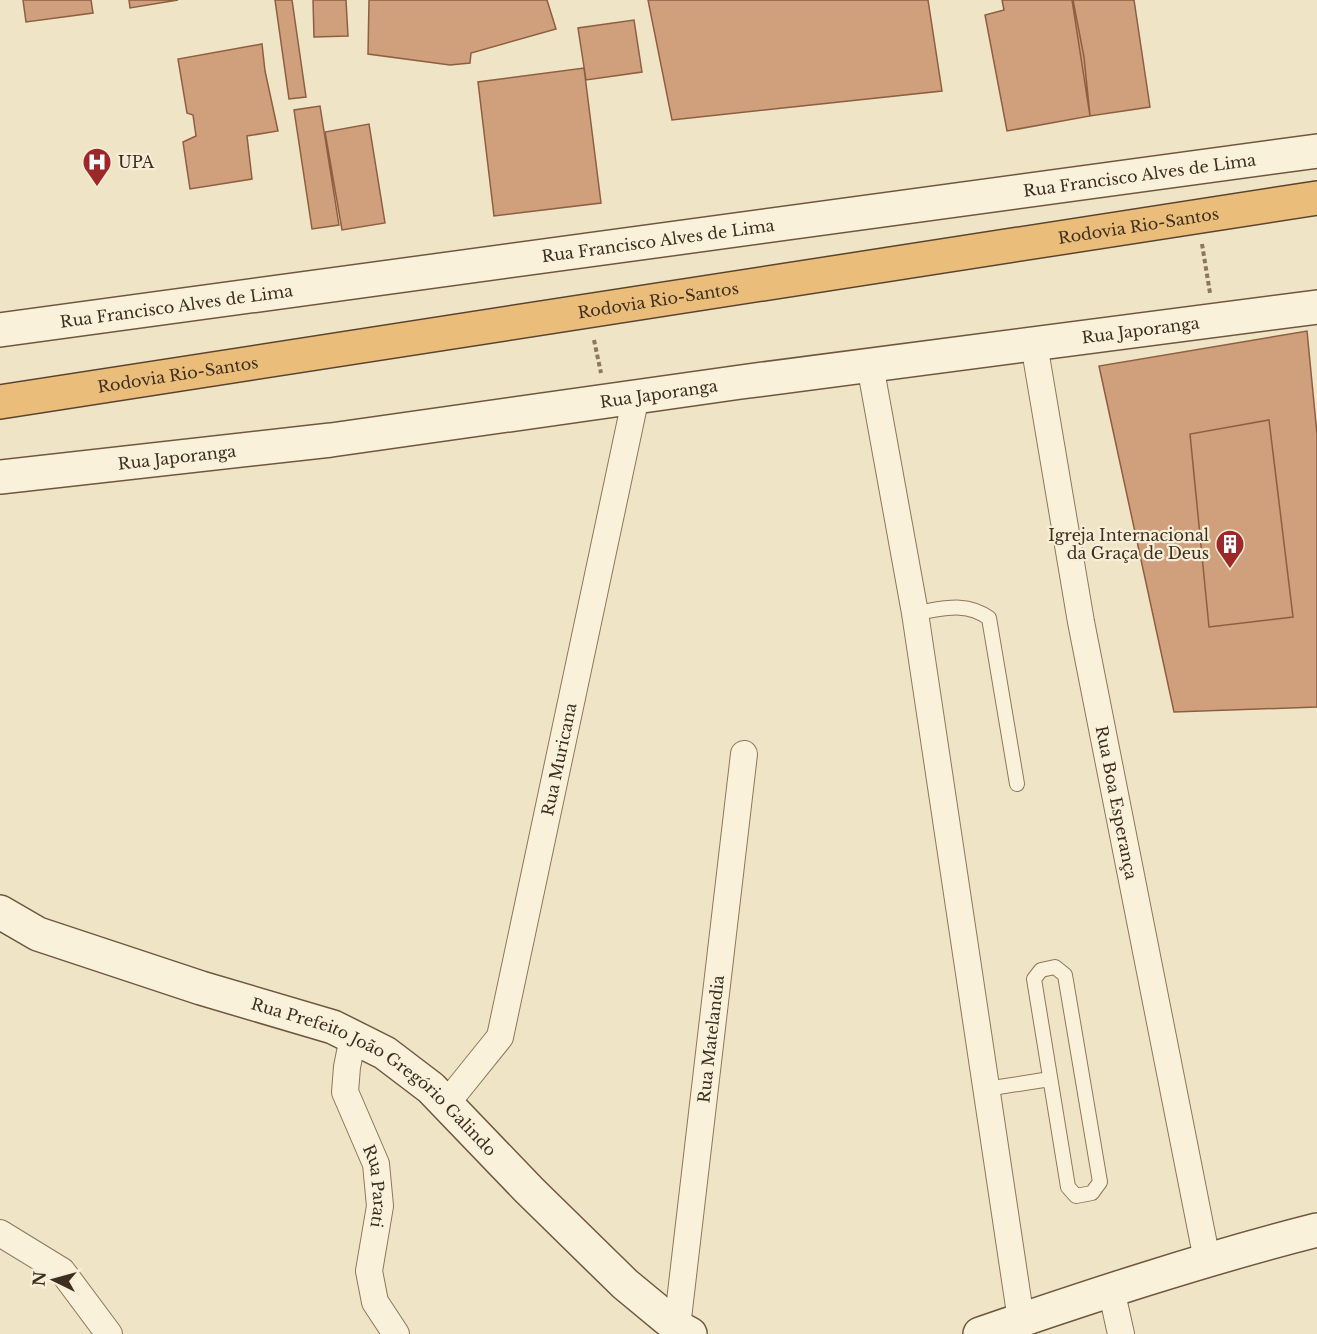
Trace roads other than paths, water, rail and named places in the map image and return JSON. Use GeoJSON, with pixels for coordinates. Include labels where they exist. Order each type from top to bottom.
{"type":"FeatureCollection","features":[{"type":"Feature","properties":{"kind":"highway","name":"Rodovia Rio-Santos"},"geometry":{"type":"LineString","coordinates":[[0,402],[1317,198]]}},
{"type":"Feature","properties":{"kind":"main road","name":"Rua Francisco Alves de Lima"},"geometry":{"type":"LineString","coordinates":[[0,330],[1317,151]]}},
{"type":"Feature","properties":{"kind":"main road","name":"Rua Japoranga"},"geometry":{"type":"LineString","coordinates":[[0,477],[330,440],[622,398],[1317,307]]}},
{"type":"Feature","properties":{"kind":"main road","name":"Rua Prefeito João Gregório Galindo"},"geometry":{"type":"LineString","coordinates":[[0,912],[38,934],[201,988],[333,1027],[385,1053],[431,1088],[624,1284],[683,1330]]}},
{"type":"Feature","properties":{"kind":"main road"},"geometry":{"type":"LineString","coordinates":[[980,1334],[1111,1289],[1317,1230]]}},
{"type":"Feature","properties":{"kind":"street","name":"Rua Boa Esperança"},"geometry":{"type":"LineString","coordinates":[[1034,344],[1081,622],[1207,1260]]}},
{"type":"Feature","properties":{"kind":"street"},"geometry":{"type":"LineString","coordinates":[[870,365],[915,613],[1021,1320]]}},
{"type":"Feature","properties":{"kind":"street","name":"Rua Muricana"},"geometry":{"type":"LineString","coordinates":[[446,1104],[500,1037],[622,398]]}},
{"type":"Feature","properties":{"kind":"street","name":"Rua Matelandia"},"geometry":{"type":"LineString","coordinates":[[683,1330],[744,754]]}},
{"type":"Feature","properties":{"kind":"street","name":"Rua Parati"},"geometry":{"type":"LineString","coordinates":[[353,1037],[345,1092],[376,1164],[380,1206],[369,1271],[375,1302],[396,1334]]}},
{"type":"Feature","properties":{"kind":"street"},"geometry":{"type":"LineString","coordinates":[[0,1233],[62,1271],[109,1334]]}},
{"type":"Feature","properties":{"kind":"street"},"geometry":{"type":"LineString","coordinates":[[1111,1289],[1121,1334]]}},
{"type":"Feature","properties":{"kind":"lane"},"geometry":{"type":"LineString","coordinates":[[915,613],[963,606],[978,610],[989,618],[1017,784]]}},
{"type":"Feature","properties":{"kind":"lane"},"geometry":{"type":"LineString","coordinates":[[1055,967],[1065,975],[1100,1182],[1092,1193],[1076,1196],[1068,1187],[1050,1079],[1034,979],[1041,970],[1055,967]]}},
{"type":"Feature","properties":{"kind":"lane"},"geometry":{"type":"LineString","coordinates":[[986,1089],[1050,1079]]}},
{"type":"Feature","properties":{"kind":"place","name":"UPA"},"geometry":{"type":"Point","coordinates":[97,188]}},
{"type":"Feature","properties":{"kind":"place","name":"Igreja Internacional da Graça de Deus"},"geometry":{"type":"Point","coordinates":[1230,570]}}]}
